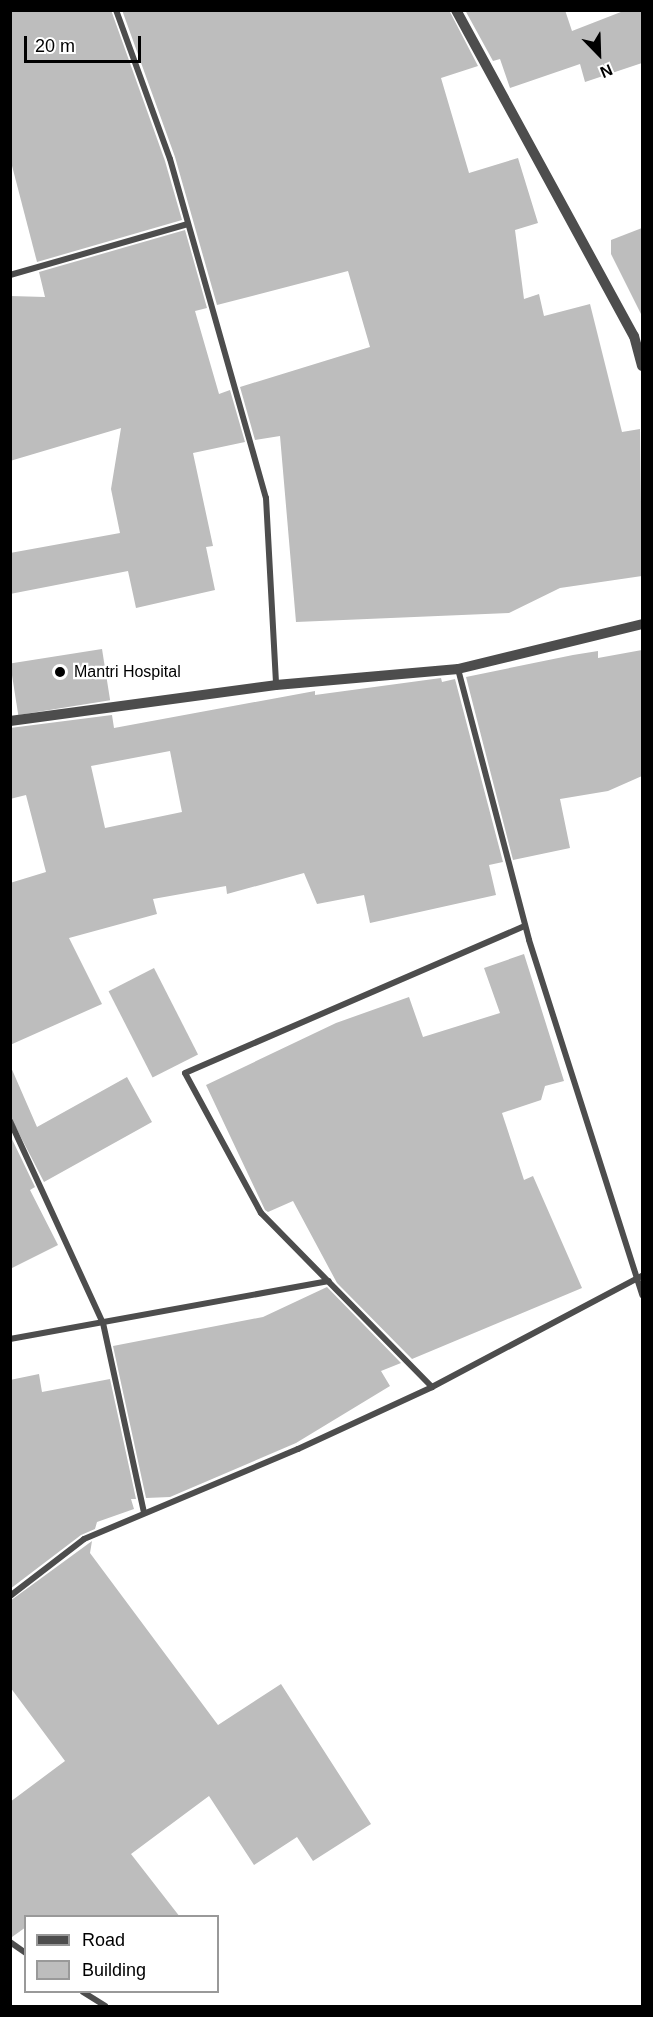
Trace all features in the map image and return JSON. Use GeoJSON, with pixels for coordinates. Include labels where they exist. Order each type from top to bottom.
{"type":"FeatureCollection","features":[{"type":"Feature","properties":{"kind":"street"},"geometry":{"type":"LineString","coordinates":[[116,10],[170,159],[266,498],[276,685]]}},
{"type":"Feature","properties":{"kind":"street"},"geometry":{"type":"LineString","coordinates":[[456,10],[634,336],[642,366]]}},
{"type":"Feature","properties":{"kind":"street"},"geometry":{"type":"LineString","coordinates":[[10,275],[188,224]]}},
{"type":"Feature","properties":{"kind":"street"},"geometry":{"type":"LineString","coordinates":[[10,721],[276,685],[458,669],[642,624]]}},
{"type":"Feature","properties":{"kind":"street"},"geometry":{"type":"LineString","coordinates":[[458,669],[525,926],[635,1280],[642,1295]]}},
{"type":"Feature","properties":{"kind":"street"},"geometry":{"type":"LineString","coordinates":[[432,1387],[261,1212],[185,1073],[525,926]]}},
{"type":"Feature","properties":{"kind":"street"},"geometry":{"type":"LineString","coordinates":[[10,1121],[103,1323],[144,1512]]}},
{"type":"Feature","properties":{"kind":"street"},"geometry":{"type":"LineString","coordinates":[[10,1596],[72,1546],[144,1512],[298,1449],[432,1387],[642,1276]]}},
{"type":"Feature","properties":{"kind":"street"},"geometry":{"type":"LineString","coordinates":[[10,1339],[329,1281]]}},
{"type":"Feature","properties":{"kind":"street"},"geometry":{"type":"LineString","coordinates":[[10,1942],[24,1952]]}},
{"type":"Feature","properties":{"kind":"street"},"geometry":{"type":"LineString","coordinates":[[84,1993],[105,2007]]}},
{"type":"Feature","properties":{"kind":"building"},"geometry":{"type":"Polygon","coordinates":[[[10,10],[111,10],[165,161],[182,220],[37,262],[10,158],[10,10]]]}},
{"type":"Feature","properties":{"kind":"building"},"geometry":{"type":"Polygon","coordinates":[[[122,10],[449,10],[478,66],[441,78],[469,173],[518,158],[538,223],[515,230],[524,299],[539,294],[544,316],[590,304],[622,432],[640,429],[642,576],[560,588],[509,613],[296,622],[280,436],[255,440],[240,387],[370,347],[348,271],[217,305],[175,157],[122,10]]]}},
{"type":"Feature","properties":{"kind":"building"},"geometry":{"type":"Polygon","coordinates":[[[465,10],[565,10],[572,31],[626,10],[642,10],[642,63],[585,82],[580,64],[510,88],[500,59],[493,61],[465,10]]]}},
{"type":"Feature","properties":{"kind":"building"},"geometry":{"type":"Polygon","coordinates":[[[642,228],[642,316],[611,254],[611,240],[642,228]]]}},
{"type":"Feature","properties":{"kind":"building"},"geometry":{"type":"Polygon","coordinates":[[[185,230],[207,308],[195,311],[219,394],[230,390],[245,442],[193,453],[213,546],[206,547],[215,590],[136,608],[128,571],[10,594],[10,553],[120,533],[111,489],[121,428],[10,461],[10,296],[45,297],[39,272],[185,230]]]}},
{"type":"Feature","properties":{"kind":"building"},"geometry":{"type":"Polygon","coordinates":[[[102,649],[110,700],[18,715],[10,664],[102,649]]]}},
{"type":"Feature","properties":{"kind":"building"},"geometry":{"type":"Polygon","coordinates":[[[642,650],[642,776],[608,791],[560,799],[570,848],[513,860],[466,677],[598,651],[598,658],[642,650]]]}},
{"type":"Feature","properties":{"kind":"building"},"geometry":{"type":"Polygon","coordinates":[[[441,678],[442,682],[455,679],[503,862],[489,865],[496,895],[370,923],[364,895],[317,904],[304,873],[227,894],[226,886],[153,899],[157,914],[69,938],[102,1004],[10,1045],[10,883],[46,872],[26,795],[10,799],[10,728],[112,715],[114,728],[315,691],[315,695],[441,678]],[[170,751],[91,766],[105,828],[182,812],[170,751]]]}},
{"type":"Feature","properties":{"kind":"building"},"geometry":{"type":"Polygon","coordinates":[[[524,954],[564,1081],[545,1086],[541,1100],[502,1113],[524,1180],[533,1176],[582,1288],[412,1359],[337,1283],[293,1201],[268,1212],[265,1210],[206,1085],[336,1023],[409,997],[423,1037],[500,1013],[484,968],[524,954]]]}},
{"type":"Feature","properties":{"kind":"building"},"geometry":{"type":"Polygon","coordinates":[[[154,968],[198,1054],[153,1078],[109,991],[154,968]]]}},
{"type":"Feature","properties":{"kind":"building"},"geometry":{"type":"Polygon","coordinates":[[[10,1065],[37,1127],[127,1077],[152,1122],[44,1182],[10,1116],[10,1065]]]}},
{"type":"Feature","properties":{"kind":"building"},"geometry":{"type":"Polygon","coordinates":[[[10,1135],[35,1187],[30,1190],[58,1245],[10,1269],[10,1135]]]}},
{"type":"Feature","properties":{"kind":"building"},"geometry":{"type":"Polygon","coordinates":[[[327,1287],[401,1363],[381,1371],[390,1386],[296,1443],[170,1497],[146,1498],[113,1346],[263,1317],[327,1287]]]}},
{"type":"Feature","properties":{"kind":"building"},"geometry":{"type":"Polygon","coordinates":[[[39,1374],[42,1392],[110,1379],[136,1499],[131,1499],[134,1509],[97,1522],[95,1529],[81,1535],[10,1589],[10,1380],[39,1374]]]}},
{"type":"Feature","properties":{"kind":"building"},"geometry":{"type":"Polygon","coordinates":[[[92,1541],[90,1553],[218,1725],[281,1684],[371,1824],[313,1861],[297,1837],[254,1865],[209,1796],[131,1854],[178,1915],[24,1915],[24,1928],[12,1937],[10,1802],[65,1761],[10,1687],[10,1601],[92,1541]]]}},
{"type":"Feature","properties":{"kind":"place","name":"Mantri Hospital"},"geometry":{"type":"Point","coordinates":[60,672]}}]}
